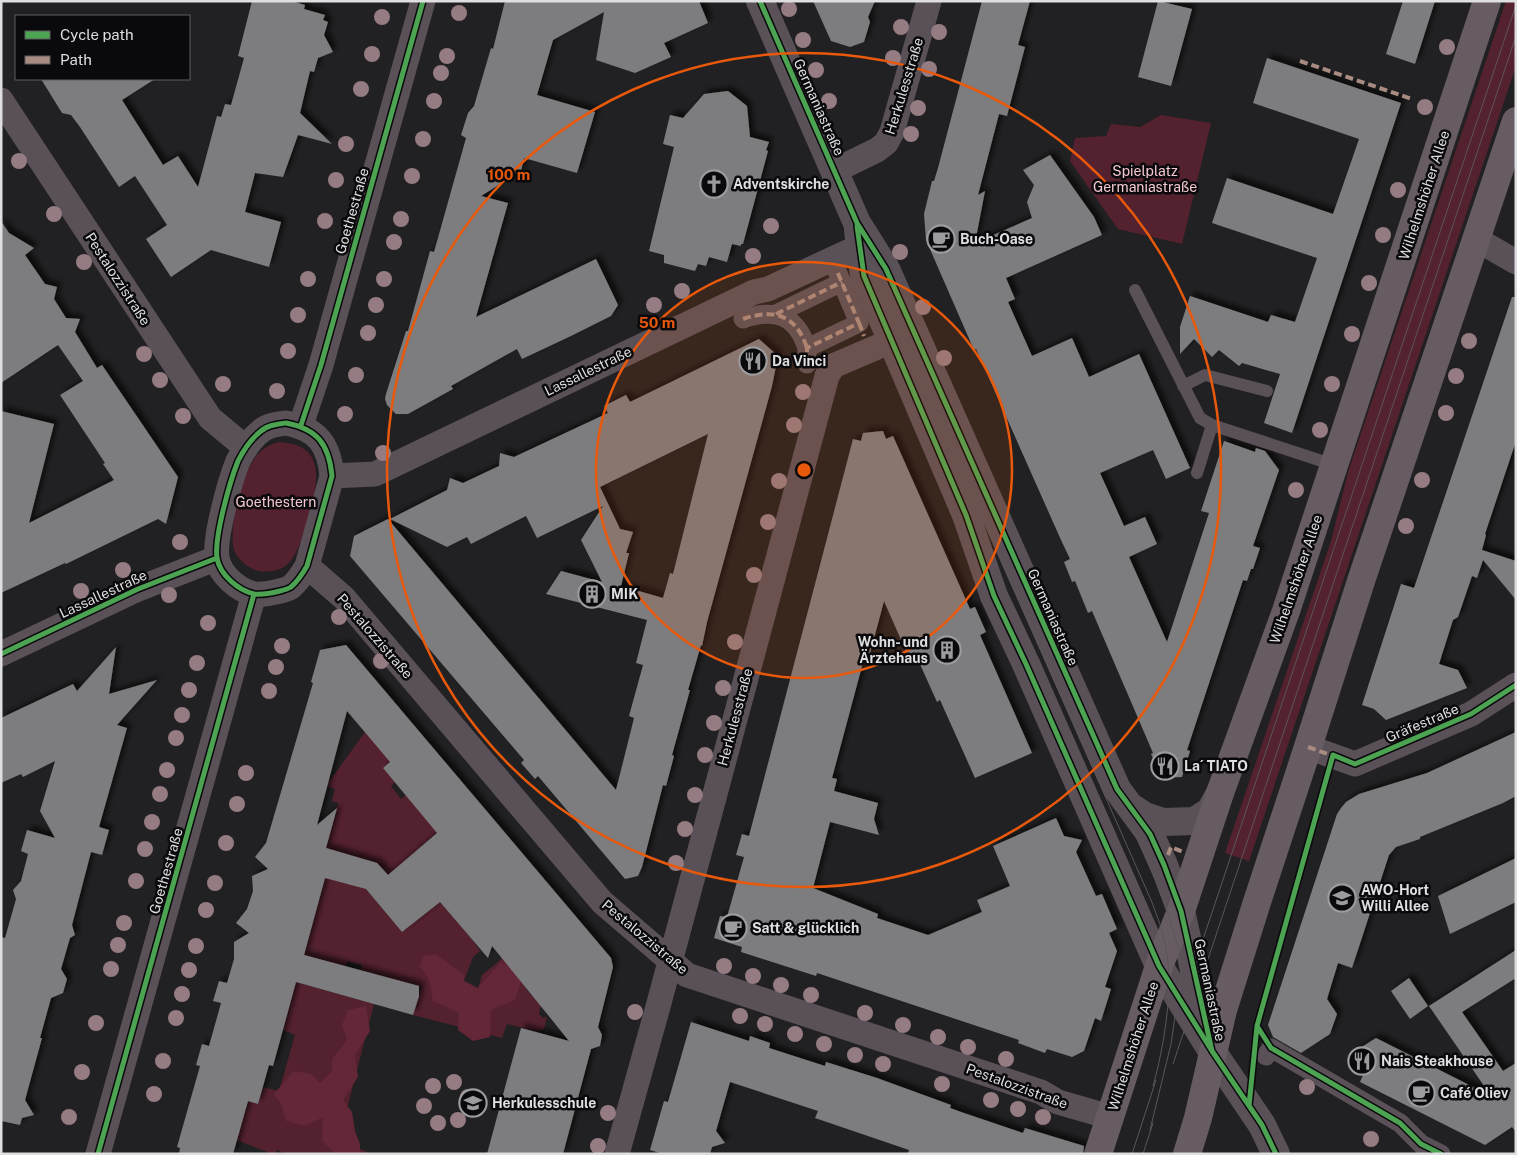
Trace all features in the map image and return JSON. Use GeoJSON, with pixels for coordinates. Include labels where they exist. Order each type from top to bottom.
{"type":"FeatureCollection","features":[{"type":"Feature","properties":{"kind":"main road","name":"Wilhelmshöher Allee"},"geometry":{"type":"LineString","coordinates":[[1098,1154],[1159,966],[1181,911],[1220,793],[1286,612],[1487,1]]}},
{"type":"Feature","properties":{"kind":"main road"},"geometry":{"type":"LineString","coordinates":[[1187,1154],[1198,1118],[1223,1010],[1261,888],[1362,578],[1516,120]]}},
{"type":"Feature","properties":{"kind":"street","name":"Goethestraße"},"geometry":{"type":"LineString","coordinates":[[301,425],[321,365],[422,1]]}},
{"type":"Feature","properties":{"kind":"street","name":"Germaniastraße"},"geometry":{"type":"LineString","coordinates":[[760,1],[862,237],[886,269],[903,336],[994,596],[1026,664],[1159,966],[1212,1051]]}},
{"type":"Feature","properties":{"kind":"street","name":"Herkulesstraße"},"geometry":{"type":"LineString","coordinates":[[834,171],[877,150],[886,143],[892,132],[929,1]]}},
{"type":"Feature","properties":{"kind":"street","name":"Pestalozzistraße"},"geometry":{"type":"LineString","coordinates":[[1,100],[210,418],[246,448]]}},
{"type":"Feature","properties":{"kind":"street","name":"Lassallestraße"},"geometry":{"type":"LineString","coordinates":[[332,476],[375,474],[754,292],[768,289],[862,237]]}},
{"type":"Feature","properties":{"kind":"street"},"geometry":{"type":"LineString","coordinates":[[1476,239],[1516,262]]}},
{"type":"Feature","properties":{"kind":"street"},"geometry":{"type":"LineString","coordinates":[[743,319],[764,313],[776,314],[786,318],[802,334],[807,356],[862,330],[839,277],[776,314]]}},
{"type":"Feature","properties":{"kind":"street","name":"Germaniastraße"},"geometry":{"type":"LineString","coordinates":[[903,336],[1117,789],[1150,834],[1164,865],[1181,911],[1212,1051]]}},
{"type":"Feature","properties":{"kind":"street","name":"Herkulesstraße"},"geometry":{"type":"LineString","coordinates":[[617,1154],[827,376],[833,366],[903,336]]}},
{"type":"Feature","properties":{"kind":"street"},"geometry":{"type":"LineString","coordinates":[[274,424],[301,425],[313,432],[323,445],[330,461],[332,476],[308,566],[290,588],[272,593],[254,594],[237,587],[224,573],[217,558],[219,531],[228,492],[239,461],[246,448],[262,430],[274,424]]}},
{"type":"Feature","properties":{"kind":"street","name":"Lassallestraße"},"geometry":{"type":"LineString","coordinates":[[1,654],[138,589],[217,558]]}},
{"type":"Feature","properties":{"kind":"street","name":"Pestalozzistraße"},"geometry":{"type":"LineString","coordinates":[[308,566],[344,598],[602,902],[686,975],[1041,1092],[1058,1102],[1110,1117]]}},
{"type":"Feature","properties":{"kind":"street","name":"Goethestraße"},"geometry":{"type":"LineString","coordinates":[[98,1154],[254,594]]}},
{"type":"Feature","properties":{"kind":"street","name":"Gräfestraße"},"geometry":{"type":"LineString","coordinates":[[1308,747],[1355,764],[1471,714],[1516,685]]}},
{"type":"Feature","properties":{"kind":"street","name":"Germaniastraße"},"geometry":{"type":"LineString","coordinates":[[1130,807],[1154,820],[1175,823],[1194,821],[1210,812],[1220,793]]}},
{"type":"Feature","properties":{"kind":"street"},"geometry":{"type":"LineString","coordinates":[[1212,1051],[1262,1125],[1276,1154]]}},
{"type":"Feature","properties":{"kind":"street"},"geometry":{"type":"LineString","coordinates":[[1268,1052],[1400,1123],[1420,1144],[1441,1154]]}},
{"type":"Feature","properties":{"kind":"lane"},"geometry":{"type":"LineString","coordinates":[[1135,290],[1200,418],[1212,425],[1334,465]]}},
{"type":"Feature","properties":{"kind":"lane"},"geometry":{"type":"LineString","coordinates":[[1183,386],[1205,375],[1267,392]]}},
{"type":"Feature","properties":{"kind":"lane"},"geometry":{"type":"LineString","coordinates":[[1197,472],[1212,425]]}},
{"type":"Feature","properties":{"kind":"green space"},"geometry":{"type":"Polygon","coordinates":[[[1506,1],[1516,1],[1516,66],[1249,861],[1225,853],[1331,541],[1348,472],[1506,1]]]}},
{"type":"Feature","properties":{"kind":"green space","name":"Spielplatz Germaniastraße"},"geometry":{"type":"Polygon","coordinates":[[[1161,115],[1211,123],[1182,244],[1118,229],[1070,161],[1075,138],[1106,136],[1111,124],[1140,127],[1161,115]]]}},
{"type":"Feature","properties":{"kind":"green space","name":"Goethestern"},"geometry":{"type":"Polygon","coordinates":[[[280,442],[295,445],[306,450],[312,458],[316,468],[315,491],[305,530],[293,558],[284,567],[274,571],[259,571],[245,564],[234,551],[233,524],[235,511],[246,473],[257,455],[262,450],[280,442]]]}},
{"type":"Feature","properties":{"kind":"green space"},"geometry":{"type":"Polygon","coordinates":[[[365,732],[394,758],[383,768],[395,782],[391,786],[401,799],[406,795],[442,828],[405,861],[480,951],[473,957],[464,981],[478,988],[482,975],[515,948],[549,969],[526,989],[531,995],[537,991],[543,1006],[540,1008],[539,1014],[543,1018],[547,1017],[544,1029],[537,1031],[507,1024],[502,1038],[413,1015],[421,987],[360,970],[362,965],[347,961],[346,966],[306,961],[298,943],[307,946],[311,929],[302,927],[310,900],[319,902],[323,886],[314,883],[319,867],[366,889],[402,932],[423,915],[377,863],[309,843],[334,818],[338,803],[332,801],[335,789],[326,786],[365,732]]]}},
{"type":"Feature","properties":{"kind":"green space"},"geometry":{"type":"Polygon","coordinates":[[[292,981],[374,1004],[339,1140],[372,1154],[287,1154],[277,1150],[275,1154],[272,1154],[237,1140],[241,1113],[245,1113],[248,1101],[258,1104],[263,1087],[279,1091],[295,1035],[283,1030],[287,1014],[283,1013],[292,981]]]}},
{"type":"Feature","properties":{"kind":"shaded area"},"geometry":{"type":"Polygon","coordinates":[[[436,954],[463,974],[464,981],[478,988],[501,962],[524,972],[515,1000],[491,1010],[490,1037],[473,1041],[458,1030],[459,1013],[433,1001],[429,979],[420,967],[423,956],[436,954]]]}},
{"type":"Feature","properties":{"kind":"shaded area"},"geometry":{"type":"Polygon","coordinates":[[[366,1006],[370,1031],[355,1055],[358,1077],[343,1100],[352,1112],[355,1131],[360,1144],[360,1154],[336,1154],[322,1141],[323,1117],[305,1126],[286,1121],[281,1104],[274,1094],[293,1071],[311,1074],[320,1083],[332,1072],[332,1059],[347,1040],[342,1025],[348,1010],[366,1006]]]}},
{"type":"Feature","properties":{"kind":"building"},"geometry":{"type":"Polygon","coordinates":[[[252,1],[291,1],[305,5],[304,9],[325,15],[323,20],[328,22],[324,35],[333,52],[318,58],[314,72],[310,71],[300,113],[332,144],[298,135],[283,177],[255,173],[245,212],[281,222],[269,267],[211,250],[171,277],[146,239],[167,225],[135,176],[119,187],[80,127],[71,115],[62,113],[42,80],[153,80],[122,100],[163,165],[178,156],[198,187],[217,116],[221,117],[225,104],[231,105],[244,58],[238,56],[252,1]]]}},
{"type":"Feature","properties":{"kind":"building"},"geometry":{"type":"Polygon","coordinates":[[[505,1],[699,1],[708,23],[664,43],[671,57],[635,73],[596,60],[604,12],[553,40],[537,95],[595,112],[577,173],[524,158],[521,171],[481,196],[508,203],[476,317],[596,259],[618,305],[611,316],[571,336],[522,359],[517,349],[451,386],[453,389],[408,414],[396,414],[387,405],[386,394],[406,331],[408,331],[430,251],[434,252],[466,138],[461,135],[468,113],[474,106],[491,48],[493,49],[505,1]]]}},
{"type":"Feature","properties":{"kind":"building"},"geometry":{"type":"Polygon","coordinates":[[[813,1],[875,1],[868,17],[870,22],[864,42],[850,47],[831,41],[813,1]]]}},
{"type":"Feature","properties":{"kind":"building"},"geometry":{"type":"Polygon","coordinates":[[[982,1],[1030,1],[1018,45],[1025,47],[1007,116],[999,114],[978,195],[985,191],[975,243],[1032,218],[1027,202],[1034,185],[1023,170],[1050,155],[1094,217],[1102,235],[1006,278],[1015,299],[1008,302],[1032,356],[1072,338],[1089,377],[1139,354],[1190,468],[1166,479],[1153,450],[1100,473],[1124,526],[1145,517],[1157,544],[1129,557],[1167,642],[1209,513],[1201,511],[1224,441],[1255,452],[1256,448],[1265,451],[1279,470],[1253,546],[1260,548],[1247,581],[1243,580],[1187,750],[1190,751],[1182,777],[1162,778],[1092,611],[1088,613],[1075,581],[1072,582],[1064,562],[1070,559],[976,349],[974,350],[926,240],[924,214],[982,1]]]}},
{"type":"Feature","properties":{"kind":"building"},"geometry":{"type":"Polygon","coordinates":[[[1158,1],[1192,9],[1171,86],[1138,77],[1158,1]]]}},
{"type":"Feature","properties":{"kind":"building"},"geometry":{"type":"Polygon","coordinates":[[[1403,1],[1435,1],[1415,64],[1386,54],[1403,1]]]}},
{"type":"Feature","properties":{"kind":"building"},"geometry":{"type":"Polygon","coordinates":[[[1267,58],[1401,103],[1292,433],[1264,423],[1280,374],[1242,363],[1239,366],[1219,350],[1212,357],[1194,339],[1180,354],[1180,327],[1190,296],[1268,322],[1271,315],[1295,322],[1317,258],[1212,223],[1227,178],[1333,214],[1359,139],[1253,103],[1267,58]]]}},
{"type":"Feature","properties":{"kind":"building","name":"Adventskirche"},"geometry":{"type":"Polygon","coordinates":[[[728,91],[747,106],[750,137],[769,142],[743,244],[741,246],[732,244],[727,262],[709,257],[706,266],[698,264],[695,271],[664,263],[664,255],[649,251],[674,147],[663,144],[670,115],[683,118],[704,94],[728,91]]]}},
{"type":"Feature","properties":{"kind":"building"},"geometry":{"type":"Polygon","coordinates":[[[1,221],[9,233],[34,248],[25,255],[45,284],[57,287],[54,299],[66,318],[80,319],[75,332],[97,368],[102,365],[178,477],[166,524],[158,519],[1,593],[1,411],[54,424],[29,523],[114,480],[103,464],[105,463],[60,395],[83,381],[58,345],[1,383],[1,221]]]}},
{"type":"Feature","properties":{"kind":"building"},"geometry":{"type":"Polygon","coordinates":[[[1512,297],[1516,297],[1516,441],[1485,534],[1482,550],[1516,561],[1516,600],[1483,560],[1477,578],[1472,576],[1458,617],[1453,620],[1439,664],[1458,670],[1467,688],[1386,720],[1374,709],[1362,705],[1401,584],[1414,588],[1512,297]]]}},
{"type":"Feature","properties":{"kind":"building"},"geometry":{"type":"Polygon","coordinates":[[[759,339],[778,356],[772,386],[702,646],[688,690],[690,690],[672,755],[674,756],[666,786],[663,785],[642,867],[638,876],[625,879],[538,776],[535,779],[521,763],[524,760],[350,556],[354,536],[388,519],[616,790],[634,718],[629,716],[643,665],[636,663],[647,620],[546,594],[561,571],[602,582],[581,540],[603,506],[537,538],[526,516],[471,544],[467,537],[447,547],[390,519],[447,490],[450,478],[463,483],[499,466],[500,453],[514,457],[608,413],[604,406],[626,395],[630,402],[759,339]],[[708,434],[600,487],[620,529],[633,532],[626,553],[629,553],[621,586],[663,598],[670,573],[673,574],[708,434]]]}},
{"type":"Feature","properties":{"kind":"building"},"geometry":{"type":"Polygon","coordinates":[[[883,431],[886,439],[893,436],[970,609],[975,607],[986,632],[980,635],[1032,753],[975,778],[940,700],[937,702],[919,662],[912,665],[884,601],[869,657],[865,655],[832,778],[837,779],[834,791],[878,803],[874,819],[879,835],[830,822],[813,888],[878,914],[877,918],[928,935],[982,912],[977,900],[1010,886],[993,846],[1056,818],[1064,836],[1082,840],[1076,852],[1096,896],[1102,894],[1117,929],[1109,933],[1117,951],[1105,987],[1111,989],[1101,1021],[1095,1018],[1084,1051],[1072,1057],[1047,1049],[1045,1053],[1018,1043],[1019,1040],[817,973],[816,976],[741,952],[742,947],[714,938],[720,916],[727,917],[744,857],[736,855],[742,834],[749,836],[853,439],[861,441],[863,433],[883,431]]]}},
{"type":"Feature","properties":{"kind":"building"},"geometry":{"type":"Polygon","coordinates":[[[346,645],[611,958],[613,967],[598,1027],[602,1035],[600,1046],[591,1049],[563,1154],[487,1154],[521,1028],[569,1041],[492,946],[488,958],[440,902],[402,932],[366,889],[325,878],[304,955],[419,986],[419,996],[413,1015],[296,982],[273,1066],[269,1065],[258,1104],[248,1101],[233,1154],[179,1154],[180,1148],[177,1147],[200,1066],[196,1065],[202,1044],[209,1046],[221,1003],[213,1001],[219,981],[227,983],[234,959],[234,942],[249,933],[236,923],[247,909],[253,891],[252,876],[268,869],[255,857],[266,843],[313,683],[311,682],[320,650],[346,645]],[[347,711],[317,825],[337,808],[326,848],[377,863],[388,875],[437,833],[383,768],[390,762],[347,711]]]}},
{"type":"Feature","properties":{"kind":"building"},"geometry":{"type":"Polygon","coordinates":[[[116,647],[109,694],[157,680],[117,725],[127,728],[99,827],[109,830],[102,855],[91,852],[72,925],[75,935],[70,938],[61,969],[67,979],[63,993],[51,998],[40,1038],[42,1038],[25,1100],[34,1115],[22,1118],[20,1125],[1,1121],[1,937],[5,938],[16,899],[13,890],[21,881],[28,854],[21,851],[27,830],[55,838],[40,811],[55,761],[23,777],[21,774],[1,783],[1,718],[73,684],[77,691],[116,647]]]}},
{"type":"Feature","properties":{"kind":"building"},"geometry":{"type":"Polygon","coordinates":[[[1516,732],[1516,796],[1420,837],[1420,839],[1396,847],[1389,855],[1352,968],[1338,963],[1327,999],[1337,1014],[1330,1034],[1301,1053],[1273,1037],[1268,1025],[1337,814],[1341,808],[1346,802],[1359,794],[1427,773],[1516,732]]]}},
{"type":"Feature","properties":{"kind":"building"},"geometry":{"type":"Polygon","coordinates":[[[1516,858],[1516,902],[1450,934],[1438,896],[1516,858]]]}},
{"type":"Feature","properties":{"kind":"building"},"geometry":{"type":"Polygon","coordinates":[[[1516,950],[1516,978],[1462,1012],[1503,1071],[1516,1063],[1516,1132],[1512,1127],[1485,1145],[1360,1082],[1363,1075],[1349,1055],[1376,1038],[1491,1096],[1429,1006],[1516,950]]]}},
{"type":"Feature","properties":{"kind":"building"},"geometry":{"type":"Polygon","coordinates":[[[1409,978],[1428,1006],[1410,1019],[1391,991],[1409,978]]]}},
{"type":"Feature","properties":{"kind":"building"},"geometry":{"type":"Polygon","coordinates":[[[691,1022],[749,1041],[750,1036],[770,1043],[769,1048],[825,1066],[826,1062],[877,1078],[951,1105],[950,1108],[1023,1133],[1025,1128],[1084,1146],[1083,1154],[908,1154],[909,1150],[815,1118],[818,1111],[730,1082],[716,1131],[725,1143],[712,1147],[710,1154],[663,1154],[650,1150],[664,1101],[668,1102],[691,1022]]]}},
{"type":"Feature","properties":{"kind":"tram line"},"geometry":{"type":"LineString","coordinates":[[754,1],[1151,900],[1162,930],[1169,980],[1167,1017],[1153,1086]]}},
{"type":"Feature","properties":{"kind":"tram line"},"geometry":{"type":"LineString","coordinates":[[766,1],[1157,884],[1168,913],[1179,950],[1181,976],[1171,1044],[1150,1130]]}},
{"type":"Feature","properties":{"kind":"tram line"},"geometry":{"type":"LineString","coordinates":[[1182,1002],[1516,5]]}},
{"type":"Feature","properties":{"kind":"tram line"},"geometry":{"type":"LineString","coordinates":[[1173,1064],[1516,36]]}},
{"type":"Feature","properties":{"kind":"tram line"},"geometry":{"type":"LineString","coordinates":[[1132,1154],[1156,1080]]}},
{"type":"Feature","properties":{"kind":"tram line"},"geometry":{"type":"LineString","coordinates":[[1143,1154],[1153,1123]]}},
{"type":"Feature","properties":{"kind":"marked path"},"geometry":{"type":"LineString","coordinates":[[1300,61],[1412,99]]}},
{"type":"Feature","properties":{"kind":"marked path"},"geometry":{"type":"LineString","coordinates":[[807,364],[807,348],[859,323],[837,271]]}},
{"type":"Feature","properties":{"kind":"marked path"},"geometry":{"type":"LineString","coordinates":[[776,314],[842,282]]}},
{"type":"Feature","properties":{"kind":"marked path"},"geometry":{"type":"LineString","coordinates":[[743,319],[765,314],[783,317],[797,328],[807,348]]}},
{"type":"Feature","properties":{"kind":"marked path"},"geometry":{"type":"LineString","coordinates":[[859,323],[864,336]]}},
{"type":"Feature","properties":{"kind":"marked path"},"geometry":{"type":"LineString","coordinates":[[1308,747],[1336,757]]}},
{"type":"Feature","properties":{"kind":"marked path"},"geometry":{"type":"LineString","coordinates":[[1168,855],[1171,847],[1183,852]]}},
{"type":"Feature","properties":{"kind":"cycle path"},"geometry":{"type":"LineString","coordinates":[[301,425],[321,365],[423,1]]}},
{"type":"Feature","properties":{"kind":"cycle path"},"geometry":{"type":"LineString","coordinates":[[760,1],[857,223],[886,269],[1117,789],[1150,834],[1164,865],[1181,911],[1212,1051]]}},
{"type":"Feature","properties":{"kind":"cycle path"},"geometry":{"type":"LineString","coordinates":[[857,226],[864,276],[966,515],[994,596],[1026,664],[1159,966],[1212,1051],[1262,1125],[1276,1154]]}},
{"type":"Feature","properties":{"kind":"cycle path"},"geometry":{"type":"LineString","coordinates":[[286,423],[306,429],[320,440],[328,455],[332,476],[307,566],[302,574],[294,585],[287,589],[267,594],[254,594],[242,589],[231,581],[219,564],[217,549],[220,523],[238,461],[245,449],[254,437],[264,429],[286,423]]}},
{"type":"Feature","properties":{"kind":"cycle path"},"geometry":{"type":"LineString","coordinates":[[1,654],[138,589],[217,558]]}},
{"type":"Feature","properties":{"kind":"cycle path"},"geometry":{"type":"LineString","coordinates":[[98,1154],[254,594]]}},
{"type":"Feature","properties":{"kind":"cycle path"},"geometry":{"type":"LineString","coordinates":[[1249,1106],[1257,1026],[1333,755],[1355,764],[1471,714],[1516,685]]}},
{"type":"Feature","properties":{"kind":"cycle path"},"geometry":{"type":"LineString","coordinates":[[1257,1026],[1271,1048],[1400,1123],[1421,1144],[1441,1154]]}},
{"type":"Feature","properties":{"kind":"place","name":"Adventskirche"},"geometry":{"type":"Point","coordinates":[714,184]}},
{"type":"Feature","properties":{"kind":"place","name":"Buch-Oase"},"geometry":{"type":"Point","coordinates":[941,239]}},
{"type":"Feature","properties":{"kind":"place","name":"Da Vinci"},"geometry":{"type":"Point","coordinates":[753,361]}},
{"type":"Feature","properties":{"kind":"place","name":"MIK"},"geometry":{"type":"Point","coordinates":[592,594]}},
{"type":"Feature","properties":{"kind":"place","name":"Wohn- und Ärztehaus"},"geometry":{"type":"Point","coordinates":[947,650]}},
{"type":"Feature","properties":{"kind":"place","name":"La´ TIATO"},"geometry":{"type":"Point","coordinates":[1165,766]}},
{"type":"Feature","properties":{"kind":"place","name":"AWO-Hort Willi Allee"},"geometry":{"type":"Point","coordinates":[1342,898]}},
{"type":"Feature","properties":{"kind":"place","name":"Satt & glücklich"},"geometry":{"type":"Point","coordinates":[733,928]}},
{"type":"Feature","properties":{"kind":"place","name":"Nais Steakhouse"},"geometry":{"type":"Point","coordinates":[1362,1061]}},
{"type":"Feature","properties":{"kind":"place","name":"Café Oliev"},"geometry":{"type":"Point","coordinates":[1421,1093]}},
{"type":"Feature","properties":{"kind":"place","name":"Herkulesschule"},"geometry":{"type":"Point","coordinates":[473,1103]}}]}
